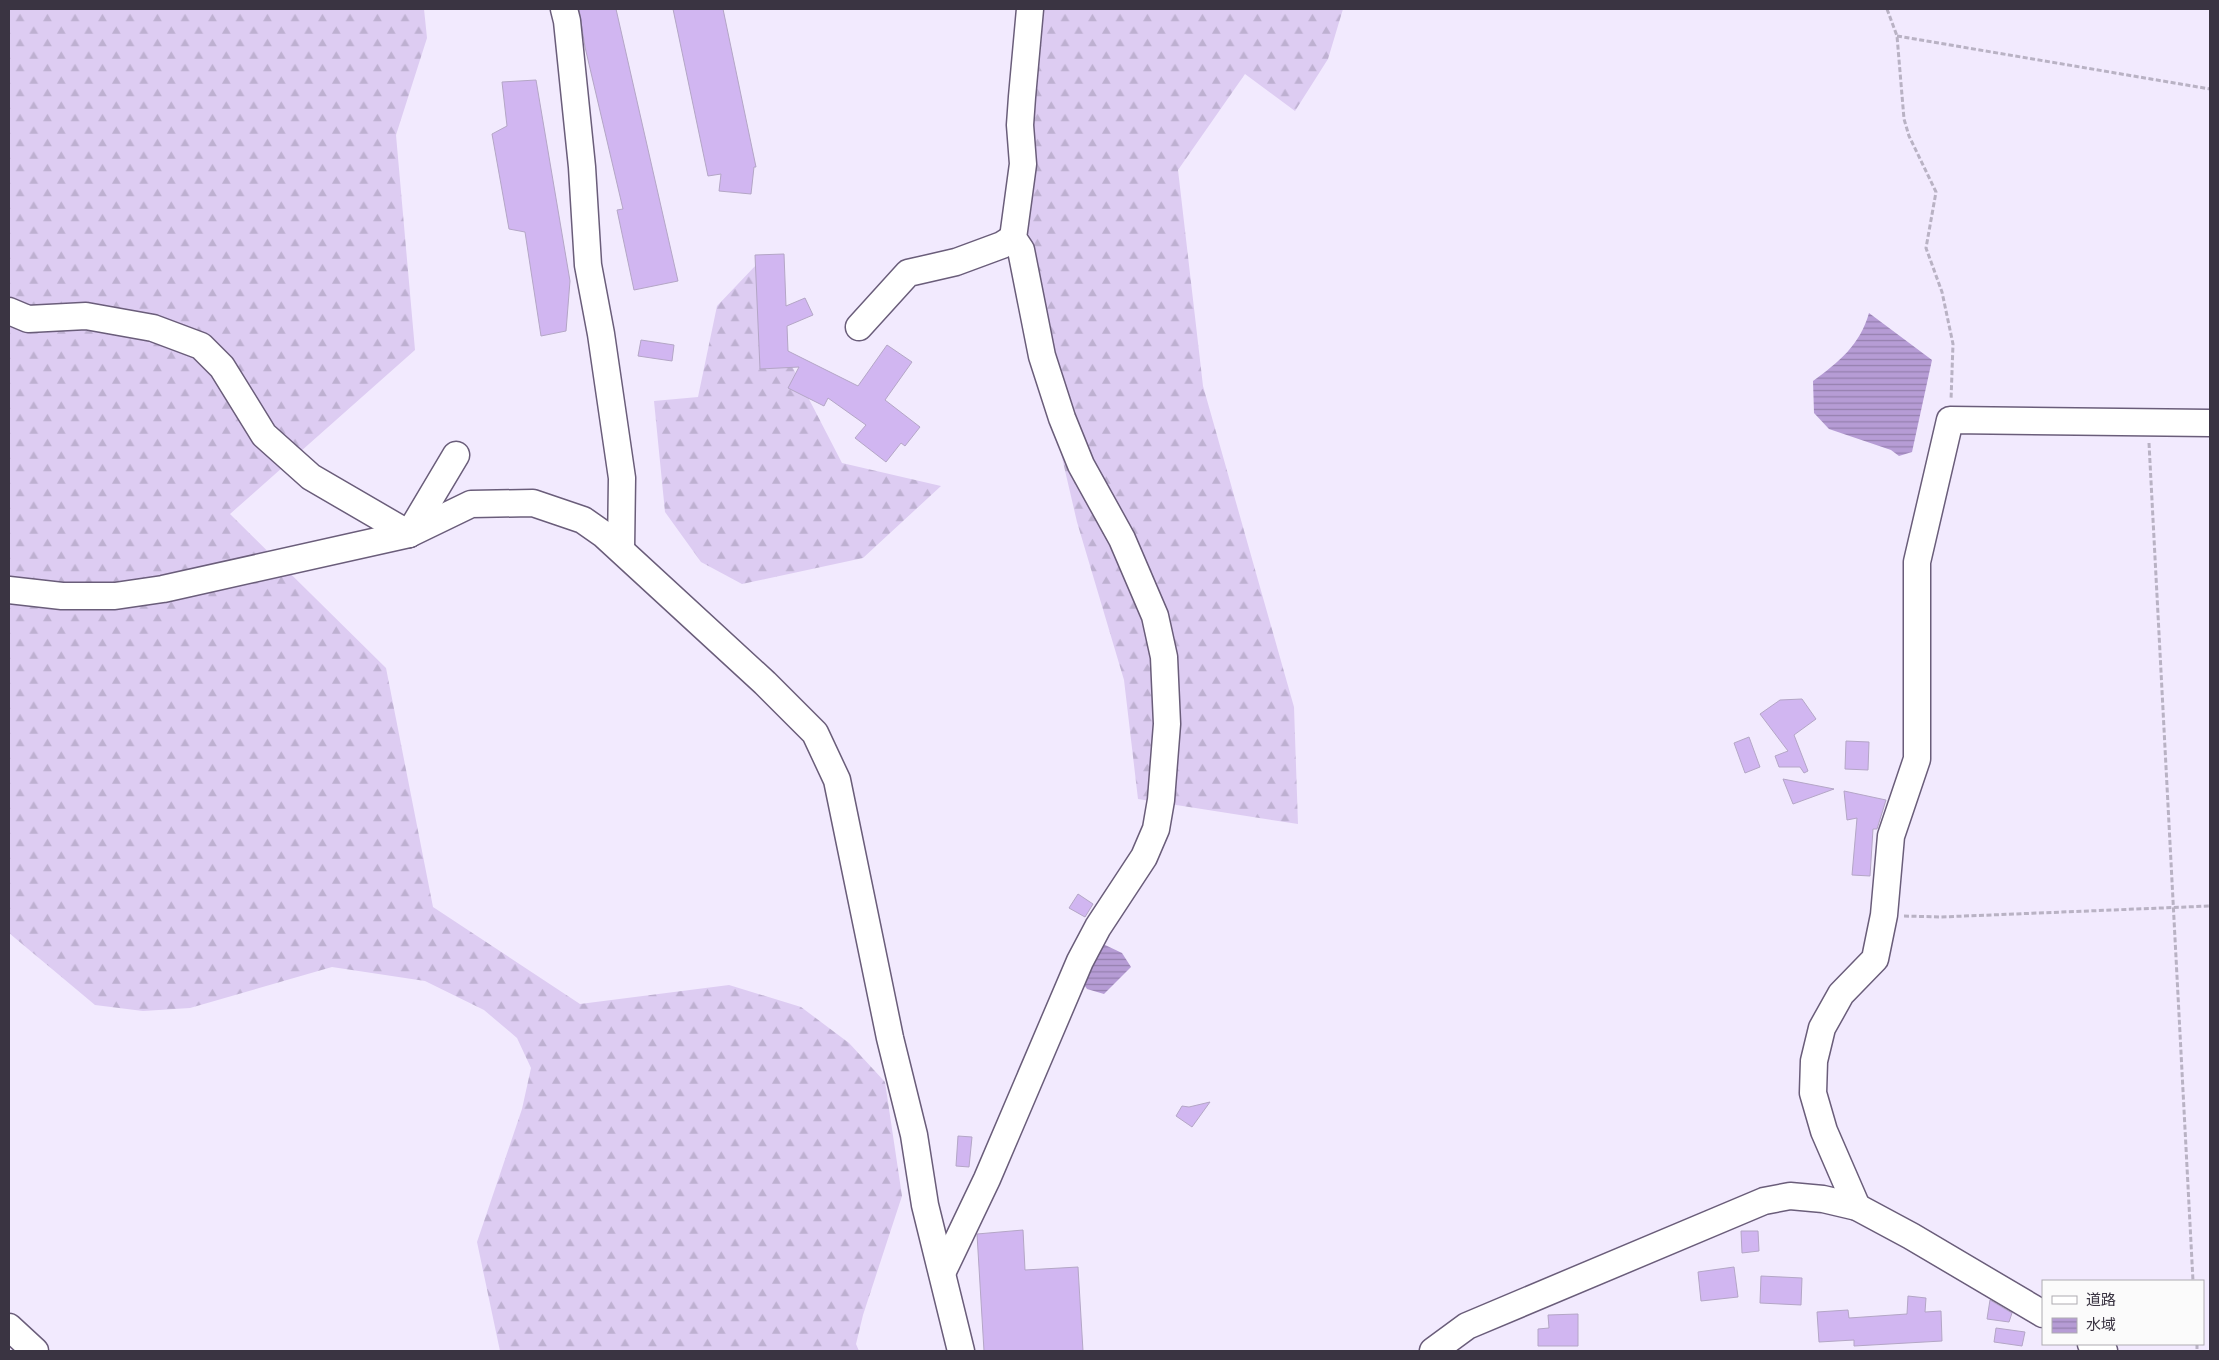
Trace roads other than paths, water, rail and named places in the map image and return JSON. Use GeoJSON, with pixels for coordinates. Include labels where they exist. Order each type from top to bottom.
{"type":"FeatureCollection","features":[{"type":"Feature","properties":{"kind":"street"},"geometry":{"type":"LineString","coordinates":[[564,9],[567,20],[582,167],[588,265],[601,334],[622,478],[621,550]]}},
{"type":"Feature","properties":{"kind":"street"},"geometry":{"type":"LineString","coordinates":[[942,1271],[987,1179],[1080,961],[1098,927],[1144,856],[1156,830],[1161,800],[1167,724],[1164,657],[1155,616],[1122,539],[1081,465],[1062,418],[1042,356],[1021,250],[1013,238],[1023,164],[1021,106],[1030,9]]}},
{"type":"Feature","properties":{"kind":"street"},"geometry":{"type":"LineString","coordinates":[[859,327],[908,273],[956,262],[1002,246],[1013,238]]}},
{"type":"Feature","properties":{"kind":"street"},"geometry":{"type":"LineString","coordinates":[[9,311],[28,319],[86,316],[153,328],[201,346],[222,368],[264,435],[310,477],[409,534]]}},
{"type":"Feature","properties":{"kind":"street"},"geometry":{"type":"LineString","coordinates":[[1857,1207],[1824,1131],[1813,1093],[1814,1061],[1822,1028],[1841,994],[1875,959],[1884,916],[1892,836],[1917,759],[1917,562],[1950,420],[2210,423]]}},
{"type":"Feature","properties":{"kind":"street"},"geometry":{"type":"LineString","coordinates":[[409,534],[456,455]]}},
{"type":"Feature","properties":{"kind":"street"},"geometry":{"type":"LineString","coordinates":[[9,590],[62,596],[115,596],[163,589],[409,534],[471,504],[533,503],[582,520],[621,550],[815,733],[838,780],[890,1038],[914,1135],[926,1205],[962,1351]]}},
{"type":"Feature","properties":{"kind":"street"},"geometry":{"type":"LineString","coordinates":[[1433,1351],[1467,1326],[1764,1201],[1790,1196],[1823,1199],[1857,1207],[1911,1236],[2042,1313]]}},
{"type":"Feature","properties":{"kind":"street"},"geometry":{"type":"LineString","coordinates":[[9,1327],[35,1351]]}},
{"type":"Feature","properties":{"kind":"water"},"geometry":{"type":"Polygon","coordinates":[[[1869,313],[1932,360],[1912,452],[1899,456],[1891,450],[1829,429],[1814,413],[1813,381],[1840,360],[1854,344],[1869,313]]]}},
{"type":"Feature","properties":{"kind":"water"},"geometry":{"type":"Polygon","coordinates":[[[1103,944],[1122,953],[1131,967],[1104,994],[1087,989],[1080,979],[1103,944]]]}}]}
